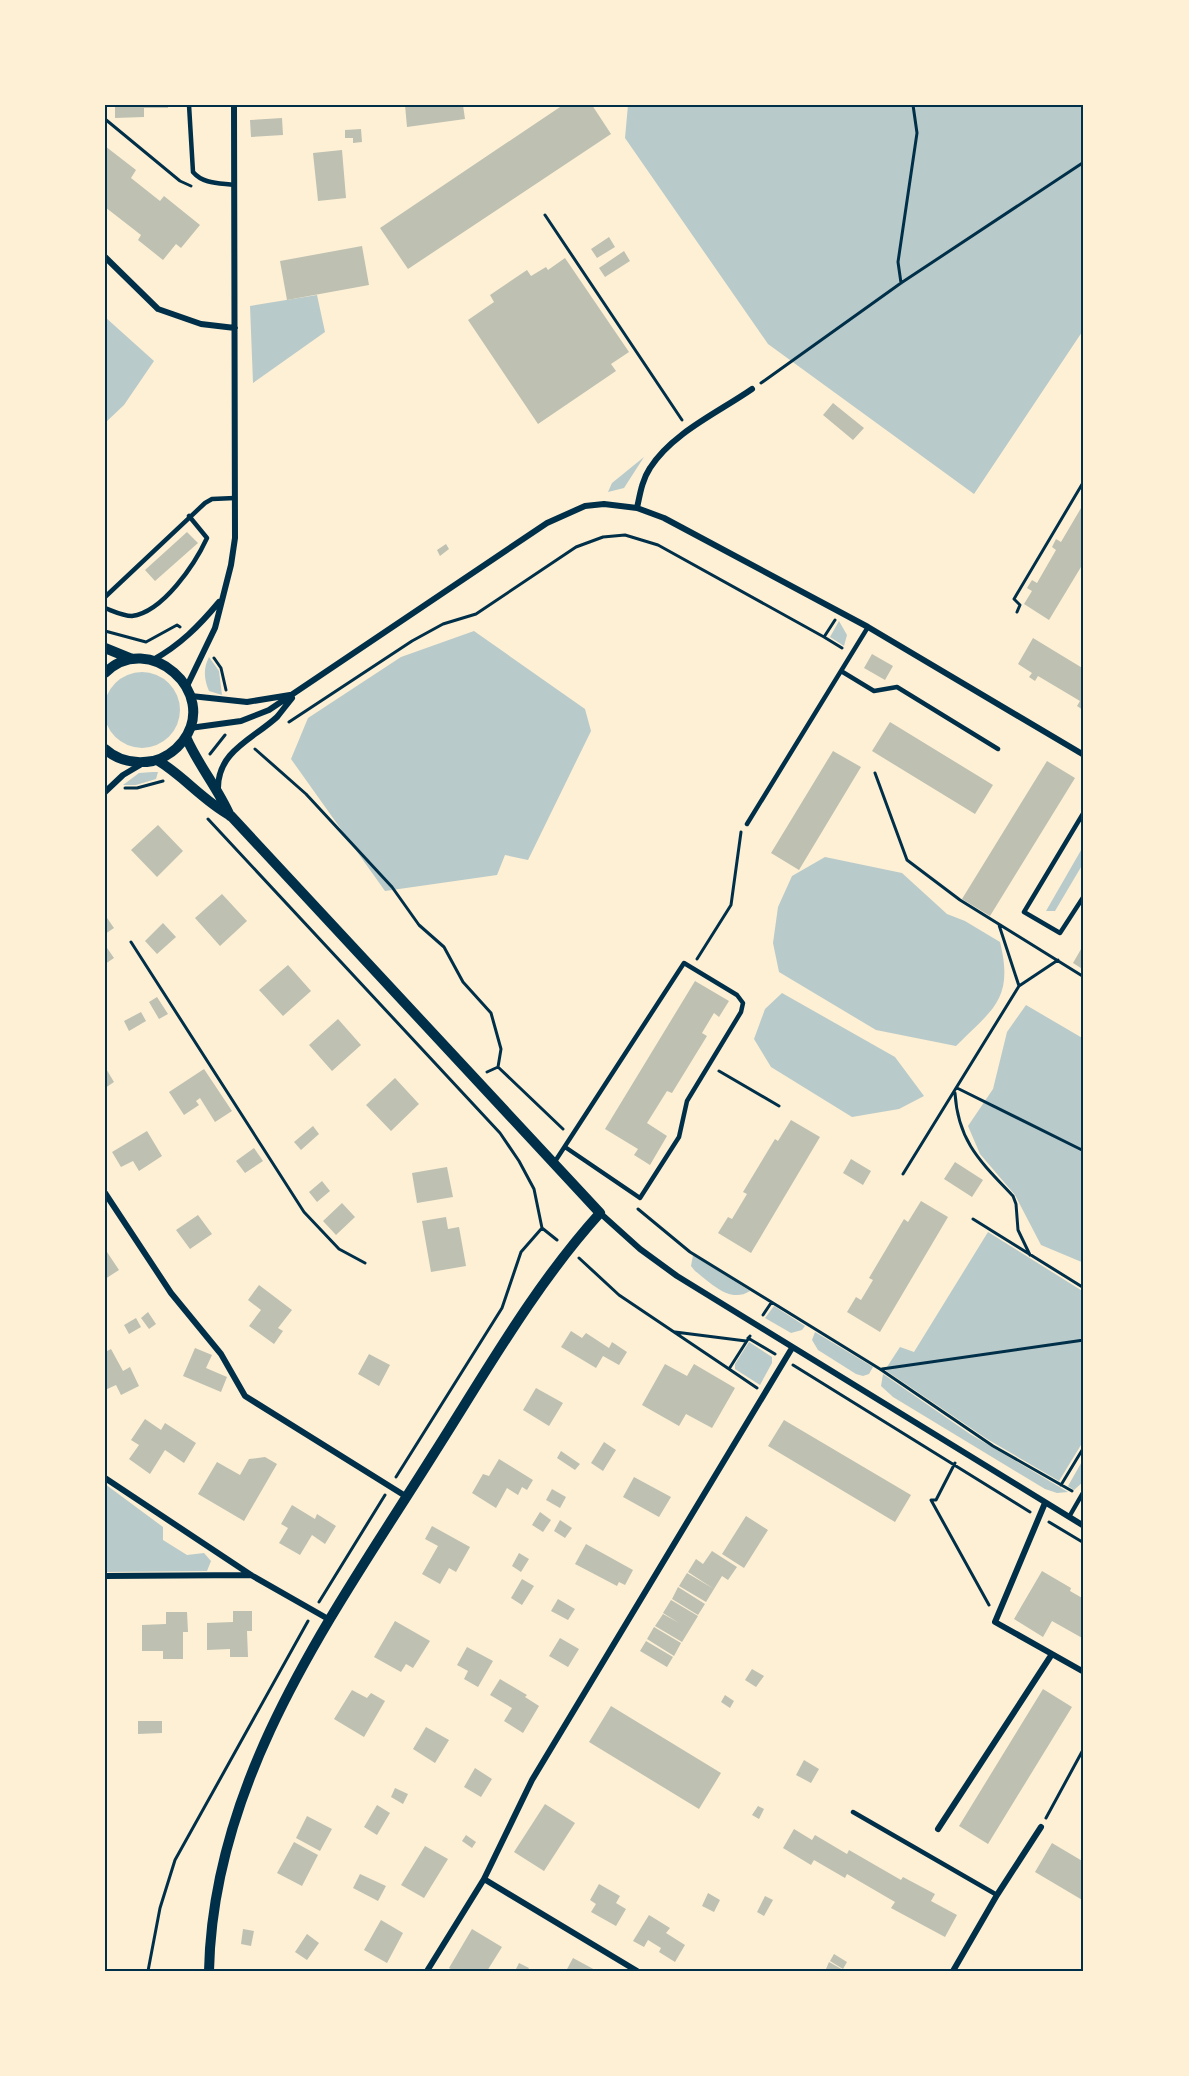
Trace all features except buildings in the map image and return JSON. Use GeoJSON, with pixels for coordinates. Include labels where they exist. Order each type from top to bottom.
{"type":"FeatureCollection","features":[{"type":"Feature","properties":{"kind":"street"},"geometry":{"type":"LineString","coordinates":[[105,792],[123,775],[143,763],[157,760],[178,747],[188,732],[192,718],[189,691],[210,641],[231,565],[235,498],[234,105]]}},
{"type":"Feature","properties":{"kind":"street"},"geometry":{"type":"LineString","coordinates":[[105,257],[158,309],[201,324],[235,328]]}},
{"type":"Feature","properties":{"kind":"street"},"geometry":{"type":"LineString","coordinates":[[637,508],[643,483],[659,457],[672,443],[752,389]]}},
{"type":"Feature","properties":{"kind":"street"},"geometry":{"type":"LineString","coordinates":[[188,732],[254,717],[297,693],[564,513],[585,506],[604,504],[637,508],[664,518],[734,554],[868,627],[1084,755]]}},
{"type":"Feature","properties":{"kind":"street"},"geometry":{"type":"LineString","coordinates":[[153,660],[173,649],[189,636],[221,600]]}},
{"type":"Feature","properties":{"kind":"street"},"geometry":{"type":"LineString","coordinates":[[105,648],[132,659],[153,660],[172,669],[189,691],[247,702],[297,693]]}},
{"type":"Feature","properties":{"kind":"street"},"geometry":{"type":"LineString","coordinates":[[105,673],[120,663],[132,659]]}},
{"type":"Feature","properties":{"kind":"street"},"geometry":{"type":"LineString","coordinates":[[218,788],[219,772],[226,759],[277,717],[297,693]]}},
{"type":"Feature","properties":{"kind":"street"},"geometry":{"type":"LineString","coordinates":[[188,732],[192,751],[218,788],[231,816]]}},
{"type":"Feature","properties":{"kind":"street"},"geometry":{"type":"LineString","coordinates":[[105,748],[119,758],[143,763]]}},
{"type":"Feature","properties":{"kind":"street"},"geometry":{"type":"LineString","coordinates":[[157,760],[170,768],[208,803],[231,816],[600,1213],[640,1249],[677,1276],[756,1326],[1084,1526]]}},
{"type":"Feature","properties":{"kind":"street"},"geometry":{"type":"LineString","coordinates":[[105,1193],[171,1293],[221,1354],[244,1396],[407,1497]]}},
{"type":"Feature","properties":{"kind":"street"},"geometry":{"type":"LineString","coordinates":[[209,1971],[214,1904],[223,1860],[237,1812],[278,1713],[330,1620],[514,1326],[568,1249],[600,1213]]}},
{"type":"Feature","properties":{"kind":"street"},"geometry":{"type":"LineString","coordinates":[[427,1971],[484,1879],[532,1780],[792,1348]]}},
{"type":"Feature","properties":{"kind":"street"},"geometry":{"type":"LineString","coordinates":[[105,1478],[251,1575],[330,1620]]}},
{"type":"Feature","properties":{"kind":"street"},"geometry":{"type":"LineString","coordinates":[[1045,1503],[995,1622],[1084,1672]]}},
{"type":"Feature","properties":{"kind":"street"},"geometry":{"type":"LineString","coordinates":[[105,1576],[251,1575]]}},
{"type":"Feature","properties":{"kind":"street"},"geometry":{"type":"LineString","coordinates":[[938,1828],[1052,1654]]}},
{"type":"Feature","properties":{"kind":"street"},"geometry":{"type":"LineString","coordinates":[[953,1971],[997,1895],[1041,1827]]}},
{"type":"Feature","properties":{"kind":"street"},"geometry":{"type":"LineString","coordinates":[[484,1879],[637,1971]]}},
{"type":"Feature","properties":{"kind":"lane"},"geometry":{"type":"LineString","coordinates":[[189,105],[193,172],[199,179],[207,182],[234,185]]}},
{"type":"Feature","properties":{"kind":"lane"},"geometry":{"type":"LineString","coordinates":[[105,597],[189,516],[212,499],[235,498]]}},
{"type":"Feature","properties":{"kind":"lane"},"geometry":{"type":"LineString","coordinates":[[105,608],[129,616],[146,613],[174,588],[200,554],[207,538],[189,516]]}},
{"type":"Feature","properties":{"kind":"lane"},"geometry":{"type":"LineString","coordinates":[[747,824],[868,627]]}},
{"type":"Feature","properties":{"kind":"lane"},"geometry":{"type":"LineString","coordinates":[[841,671],[874,691],[897,687],[998,749]]}},
{"type":"Feature","properties":{"kind":"lane"},"geometry":{"type":"LineString","coordinates":[[1084,812],[1024,912],[1060,933],[1084,896]]}},
{"type":"Feature","properties":{"kind":"lane"},"geometry":{"type":"LineString","coordinates":[[554,1163],[684,963],[737,995],[743,1003],[741,1012],[687,1101],[679,1137],[640,1198],[565,1147]]}},
{"type":"Feature","properties":{"kind":"lane"},"geometry":{"type":"LineString","coordinates":[[1068,1517],[1082,1493]]}},
{"type":"Feature","properties":{"kind":"lane"},"geometry":{"type":"LineString","coordinates":[[853,1812],[997,1895]]}},
{"type":"Feature","properties":{"kind":"path"},"geometry":{"type":"LineString","coordinates":[[901,283],[898,262],[917,133],[913,105]]}},
{"type":"Feature","properties":{"kind":"path"},"geometry":{"type":"LineString","coordinates":[[105,119],[180,181],[196,188]]}},
{"type":"Feature","properties":{"kind":"path"},"geometry":{"type":"LineString","coordinates":[[752,389],[901,283],[1084,162]]}},
{"type":"Feature","properties":{"kind":"path"},"geometry":{"type":"LineString","coordinates":[[545,214],[682,420]]}},
{"type":"Feature","properties":{"kind":"path"},"geometry":{"type":"LineString","coordinates":[[1017,612],[1020,605],[1014,599],[1084,481]]}},
{"type":"Feature","properties":{"kind":"path"},"geometry":{"type":"LineString","coordinates":[[288,723],[412,641],[443,624],[476,614],[576,547],[603,537],[625,535],[658,545],[852,654]]}},
{"type":"Feature","properties":{"kind":"path"},"geometry":{"type":"LineString","coordinates":[[824,637],[836,619]]}},
{"type":"Feature","properties":{"kind":"path"},"geometry":{"type":"LineString","coordinates":[[105,631],[146,642],[177,625],[183,631]]}},
{"type":"Feature","properties":{"kind":"path"},"geometry":{"type":"LineString","coordinates":[[211,654],[221,668],[226,694]]}},
{"type":"Feature","properties":{"kind":"path"},"geometry":{"type":"LineString","coordinates":[[205,759],[225,735],[225,731]]}},
{"type":"Feature","properties":{"kind":"path"},"geometry":{"type":"LineString","coordinates":[[247,750],[254,749],[262,741]]}},
{"type":"Feature","properties":{"kind":"path"},"geometry":{"type":"LineString","coordinates":[[254,749],[306,794],[392,887],[419,925],[444,947],[463,982],[491,1013],[501,1049],[498,1067]]}},
{"type":"Feature","properties":{"kind":"path"},"geometry":{"type":"LineString","coordinates":[[875,772],[907,860],[999,925],[1084,977]]}},
{"type":"Feature","properties":{"kind":"path"},"geometry":{"type":"LineString","coordinates":[[122,787],[137,788],[161,781],[169,782]]}},
{"type":"Feature","properties":{"kind":"path"},"geometry":{"type":"LineString","coordinates":[[203,814],[500,1133],[534,1189],[542,1228],[557,1240]]}},
{"type":"Feature","properties":{"kind":"path"},"geometry":{"type":"LineString","coordinates":[[684,963],[695,962],[731,905],[739,835],[747,824]]}},
{"type":"Feature","properties":{"kind":"path"},"geometry":{"type":"LineString","coordinates":[[999,925],[1019,986]]}},
{"type":"Feature","properties":{"kind":"path"},"geometry":{"type":"LineString","coordinates":[[131,942],[304,1212],[339,1249],[364,1263]]}},
{"type":"Feature","properties":{"kind":"path"},"geometry":{"type":"LineString","coordinates":[[903,1174],[1019,986],[1058,960]]}},
{"type":"Feature","properties":{"kind":"path"},"geometry":{"type":"LineString","coordinates":[[709,1065],[779,1106]]}},
{"type":"Feature","properties":{"kind":"path"},"geometry":{"type":"LineString","coordinates":[[465,1093],[485,1073],[498,1067]]}},
{"type":"Feature","properties":{"kind":"path"},"geometry":{"type":"LineString","coordinates":[[498,1067],[567,1133],[569,1140]]}},
{"type":"Feature","properties":{"kind":"path"},"geometry":{"type":"LineString","coordinates":[[956,1090],[1084,1151]]}},
{"type":"Feature","properties":{"kind":"path"},"geometry":{"type":"LineString","coordinates":[[956,1090],[962,1132],[975,1155],[1013,1196],[1016,1204],[1018,1230],[1030,1255]]}},
{"type":"Feature","properties":{"kind":"path"},"geometry":{"type":"LineString","coordinates":[[637,1208],[690,1252],[880,1369],[993,1446],[1061,1485],[1082,1493]]}},
{"type":"Feature","properties":{"kind":"path"},"geometry":{"type":"LineString","coordinates":[[973,1219],[1084,1288]]}},
{"type":"Feature","properties":{"kind":"path"},"geometry":{"type":"LineString","coordinates":[[521,1252],[542,1228]]}},
{"type":"Feature","properties":{"kind":"path"},"geometry":{"type":"LineString","coordinates":[[579,1258],[602,1282],[764,1393]]}},
{"type":"Feature","properties":{"kind":"path"},"geometry":{"type":"LineString","coordinates":[[729,1369],[756,1326]]}},
{"type":"Feature","properties":{"kind":"path"},"geometry":{"type":"LineString","coordinates":[[673,1332],[747,1340],[784,1359],[1084,1543]]}},
{"type":"Feature","properties":{"kind":"path"},"geometry":{"type":"LineString","coordinates":[[880,1369],[1084,1340]]}},
{"type":"Feature","properties":{"kind":"path"},"geometry":{"type":"LineString","coordinates":[[1061,1485],[1083,1450]]}},
{"type":"Feature","properties":{"kind":"path"},"geometry":{"type":"LineString","coordinates":[[955,1463],[936,1500],[931,1500],[996,1617]]}},
{"type":"Feature","properties":{"kind":"path"},"geometry":{"type":"LineString","coordinates":[[1041,1827],[1084,1748]]}},
{"type":"Feature","properties":{"kind":"shaded area"},"geometry":{"type":"Polygon","coordinates":[[[628,105],[1084,105],[1084,329],[974,494],[768,344],[625,138],[628,105]]]}},
{"type":"Feature","properties":{"kind":"shaded area"},"geometry":{"type":"Polygon","coordinates":[[[317,295],[325,332],[253,383],[250,306],[317,295]]]}},
{"type":"Feature","properties":{"kind":"shaded area"},"geometry":{"type":"Polygon","coordinates":[[[105,317],[154,361],[124,405],[105,423],[105,317]]]}},
{"type":"Feature","properties":{"kind":"shaded area"},"geometry":{"type":"Polygon","coordinates":[[[644,457],[624,488],[608,492],[612,483],[644,457]]]}},
{"type":"Feature","properties":{"kind":"shaded area"},"geometry":{"type":"Polygon","coordinates":[[[839,621],[847,635],[844,646],[830,637],[839,621]]]}},
{"type":"Feature","properties":{"kind":"shaded area"},"geometry":{"type":"Polygon","coordinates":[[[474,631],[585,709],[591,731],[528,860],[505,855],[497,875],[385,891],[291,759],[308,718],[401,657],[474,631]]]}},
{"type":"Feature","properties":{"kind":"shaded area"},"geometry":{"type":"Polygon","coordinates":[[[209,657],[219,671],[222,695],[209,691],[207,687],[205,670],[209,657]]]}},
{"type":"Feature","properties":{"kind":"shaded area"},"geometry":{"type":"Polygon","coordinates":[[[135,672],[149,672],[163,678],[174,689],[180,703],[177,725],[169,737],[149,748],[135,748],[121,742],[110,731],[104,717],[104,703],[110,689],[121,678],[135,672]]]}},
{"type":"Feature","properties":{"kind":"shaded area"},"geometry":{"type":"Polygon","coordinates":[[[158,772],[156,779],[136,785],[123,785],[139,773],[158,772]]]}},
{"type":"Feature","properties":{"kind":"shaded area"},"geometry":{"type":"Polygon","coordinates":[[[1084,845],[1084,862],[1055,911],[1046,911],[1084,845]]]}},
{"type":"Feature","properties":{"kind":"shaded area"},"geometry":{"type":"Polygon","coordinates":[[[825,857],[902,873],[947,914],[965,921],[1000,942],[1004,961],[1004,977],[997,1002],[956,1046],[876,1030],[779,972],[773,943],[778,907],[792,876],[825,857]]]}},
{"type":"Feature","properties":{"kind":"shaded area"},"geometry":{"type":"Polygon","coordinates":[[[782,993],[895,1057],[924,1096],[899,1109],[852,1117],[771,1067],[754,1039],[765,1009],[782,993]]]}},
{"type":"Feature","properties":{"kind":"shaded area"},"geometry":{"type":"Polygon","coordinates":[[[1026,1005],[1084,1039],[1084,1263],[1041,1245],[1015,1195],[980,1154],[968,1126],[993,1089],[1007,1032],[1026,1005]]]}},
{"type":"Feature","properties":{"kind":"shaded area"},"geometry":{"type":"Polygon","coordinates":[[[988,1232],[1084,1292],[1084,1440],[1059,1481],[987,1439],[885,1370],[900,1347],[914,1352],[988,1232]]]}},
{"type":"Feature","properties":{"kind":"shaded area"},"geometry":{"type":"Polygon","coordinates":[[[693,1255],[750,1291],[735,1295],[728,1294],[714,1286],[691,1266],[693,1255]]]}},
{"type":"Feature","properties":{"kind":"shaded area"},"geometry":{"type":"Polygon","coordinates":[[[774,1306],[805,1326],[802,1330],[791,1333],[765,1318],[774,1306]]]}},
{"type":"Feature","properties":{"kind":"shaded area"},"geometry":{"type":"Polygon","coordinates":[[[815,1332],[873,1367],[869,1374],[863,1376],[856,1374],[818,1350],[812,1340],[815,1332]]]}},
{"type":"Feature","properties":{"kind":"shaded area"},"geometry":{"type":"Polygon","coordinates":[[[749,1342],[772,1357],[772,1363],[760,1385],[735,1369],[735,1364],[749,1342]]]}},
{"type":"Feature","properties":{"kind":"shaded area"},"geometry":{"type":"Polygon","coordinates":[[[883,1374],[970,1434],[1068,1492],[1057,1493],[1045,1489],[893,1397],[881,1386],[883,1374]]]}},
{"type":"Feature","properties":{"kind":"shaded area"},"geometry":{"type":"Polygon","coordinates":[[[1084,1458],[1084,1481],[1074,1490],[1068,1486],[1084,1458]]]}},
{"type":"Feature","properties":{"kind":"shaded area"},"geometry":{"type":"Polygon","coordinates":[[[105,1484],[163,1527],[163,1540],[187,1555],[204,1553],[211,1561],[207,1571],[105,1572],[105,1484]]]}}]}
